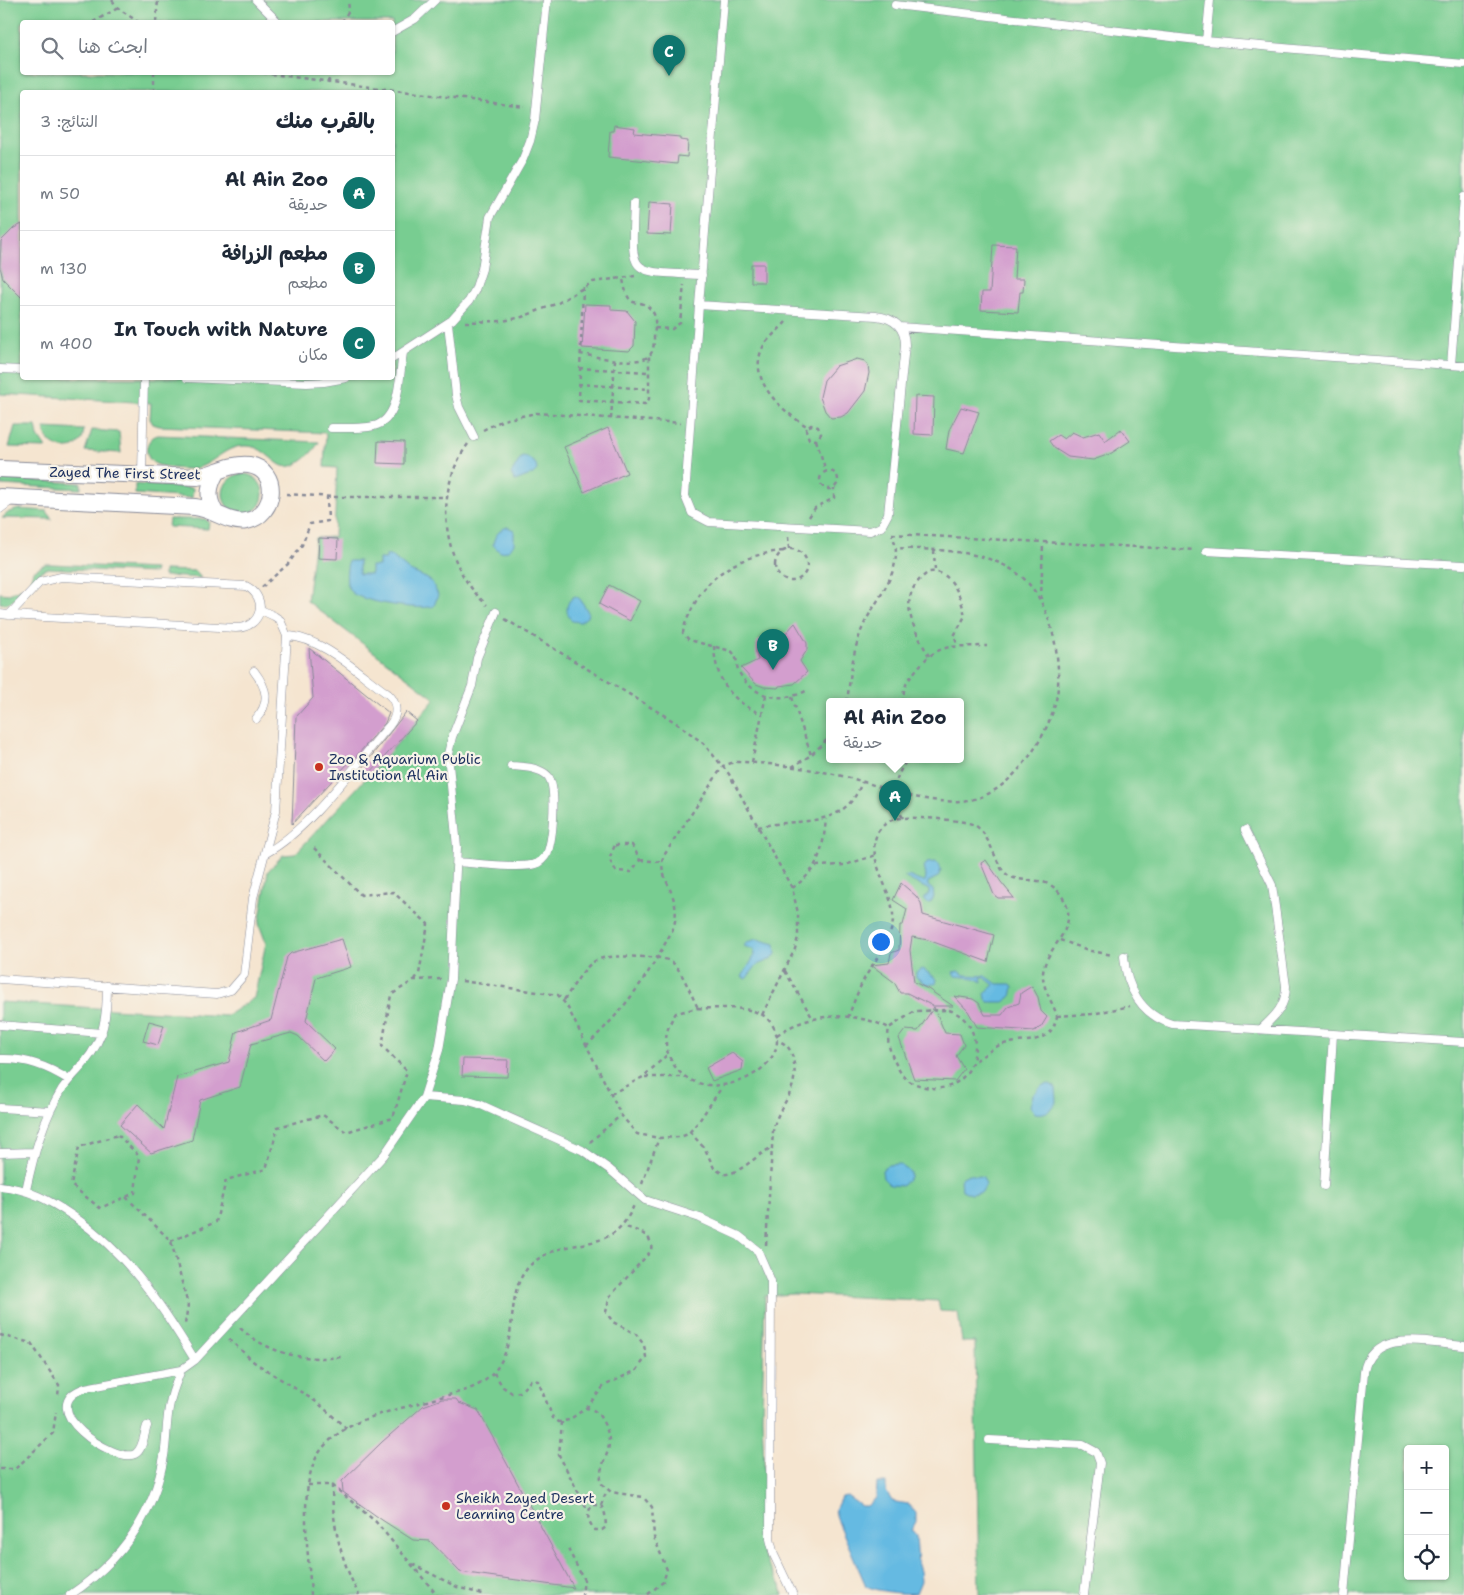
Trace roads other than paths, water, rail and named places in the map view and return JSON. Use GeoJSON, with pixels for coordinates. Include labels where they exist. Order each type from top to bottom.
{"type":"FeatureCollection","features":[{"type":"Feature","properties":{"kind":"street","name":"Zayed The First Street"},"geometry":{"type":"LineString","coordinates":[[0,468],[142,476],[196,476],[216,473],[234,466],[258,468],[269,479],[272,493],[266,510],[253,519],[246,521],[230,520],[215,512],[194,507],[7,498]]}},
{"type":"Feature","properties":{"kind":"street"},"geometry":{"type":"LineString","coordinates":[[215,512],[209,496],[209,488],[216,473]]}},
{"type":"Feature","properties":{"kind":"street"},"geometry":{"type":"LineString","coordinates":[[99,501],[107,488],[107,483],[102,474]]}},
{"type":"Feature","properties":{"kind":"lane"},"geometry":{"type":"LineString","coordinates":[[256,0],[276,20]]}},
{"type":"Feature","properties":{"kind":"lane"},"geometry":{"type":"LineString","coordinates":[[395,30],[415,19],[435,0]]}},
{"type":"Feature","properties":{"kind":"lane"},"geometry":{"type":"LineString","coordinates":[[395,357],[450,322],[469,301],[475,290],[482,269],[490,217],[523,159],[530,141],[536,108],[547,0]]}},
{"type":"Feature","properties":{"kind":"lane"},"geometry":{"type":"LineString","coordinates":[[724,0],[690,423],[686,496],[692,514],[703,521],[709,522],[870,531],[885,523],[888,514],[905,345],[900,326]]}},
{"type":"Feature","properties":{"kind":"lane"},"geometry":{"type":"LineString","coordinates":[[1206,41],[1210,0]]}},
{"type":"Feature","properties":{"kind":"lane"},"geometry":{"type":"LineString","coordinates":[[895,5],[1206,41],[1464,64]]}},
{"type":"Feature","properties":{"kind":"lane"},"geometry":{"type":"LineString","coordinates":[[1451,365],[1464,197]]}},
{"type":"Feature","properties":{"kind":"lane"},"geometry":{"type":"LineString","coordinates":[[634,203],[633,256],[643,270],[702,275]]}},
{"type":"Feature","properties":{"kind":"lane"},"geometry":{"type":"LineString","coordinates":[[699,305],[883,317],[900,326],[1464,366]]}},
{"type":"Feature","properties":{"kind":"lane"},"geometry":{"type":"LineString","coordinates":[[450,322],[456,395],[462,413],[474,437]]}},
{"type":"Feature","properties":{"kind":"lane"},"geometry":{"type":"LineString","coordinates":[[331,428],[372,426],[389,416],[394,405],[403,353]]}},
{"type":"Feature","properties":{"kind":"lane"},"geometry":{"type":"LineString","coordinates":[[0,369],[20,370]]}},
{"type":"Feature","properties":{"kind":"lane"},"geometry":{"type":"LineString","coordinates":[[142,476],[144,380]]}},
{"type":"Feature","properties":{"kind":"lane"},"geometry":{"type":"LineString","coordinates":[[235,380],[307,383],[335,380]]}},
{"type":"Feature","properties":{"kind":"lane"},"geometry":{"type":"LineString","coordinates":[[0,509],[7,498]]}},
{"type":"Feature","properties":{"kind":"lane"},"geometry":{"type":"LineString","coordinates":[[1206,551],[1464,565]]}},
{"type":"Feature","properties":{"kind":"lane"},"geometry":{"type":"LineString","coordinates":[[0,614],[9,615],[243,628],[254,622],[261,604],[256,593],[246,586],[240,585],[54,577],[36,585],[9,615]]}},
{"type":"Feature","properties":{"kind":"lane"},"geometry":{"type":"LineString","coordinates":[[0,979],[217,994],[231,990],[244,975],[253,898],[276,810],[287,636],[280,620],[260,610]]}},
{"type":"Feature","properties":{"kind":"lane"},"geometry":{"type":"LineString","coordinates":[[147,1426],[140,1449],[132,1455],[123,1454],[96,1443],[75,1427],[68,1412],[70,1400],[73,1394],[85,1388],[181,1370],[195,1360],[384,1155],[424,1097],[439,1050],[451,979],[457,862],[456,823],[448,754],[452,737],[472,686],[480,649],[496,612]]}},
{"type":"Feature","properties":{"kind":"lane"},"geometry":{"type":"LineString","coordinates":[[266,853],[288,839],[308,821],[393,722],[396,712],[394,702],[388,694],[316,643],[301,637],[287,636]]}},
{"type":"Feature","properties":{"kind":"lane"},"geometry":{"type":"LineString","coordinates":[[254,671],[265,688],[267,696],[262,712],[256,718]]}},
{"type":"Feature","properties":{"kind":"lane"},"geometry":{"type":"LineString","coordinates":[[457,862],[526,866],[538,862],[547,853],[554,795],[552,783],[549,777],[538,770],[511,766]]}},
{"type":"Feature","properties":{"kind":"lane"},"geometry":{"type":"LineString","coordinates":[[1245,830],[1272,885],[1286,986],[1284,1003],[1273,1019],[1260,1030]]}},
{"type":"Feature","properties":{"kind":"lane"},"geometry":{"type":"LineString","coordinates":[[1124,956],[1128,981],[1140,1002],[1156,1018],[1172,1024],[1464,1042]]}},
{"type":"Feature","properties":{"kind":"lane"},"geometry":{"type":"LineString","coordinates":[[26,1190],[34,1152],[50,1111],[69,1080],[90,1055],[102,1034],[107,1008],[107,986]]}},
{"type":"Feature","properties":{"kind":"lane"},"geometry":{"type":"LineString","coordinates":[[0,1025],[102,1034]]}},
{"type":"Feature","properties":{"kind":"lane"},"geometry":{"type":"LineString","coordinates":[[1324,1186],[1333,1034]]}},
{"type":"Feature","properties":{"kind":"lane"},"geometry":{"type":"LineString","coordinates":[[0,1059],[15,1059],[38,1064],[69,1080]]}},
{"type":"Feature","properties":{"kind":"lane"},"geometry":{"type":"LineString","coordinates":[[424,1097],[451,1098],[479,1104],[582,1150],[609,1169],[638,1196],[733,1232],[754,1247],[765,1263],[772,1288],[770,1539],[774,1555],[793,1595]]}},
{"type":"Feature","properties":{"kind":"lane"},"geometry":{"type":"LineString","coordinates":[[0,1108],[50,1111]]}},
{"type":"Feature","properties":{"kind":"lane"},"geometry":{"type":"LineString","coordinates":[[0,1153],[34,1152]]}},
{"type":"Feature","properties":{"kind":"lane"},"geometry":{"type":"LineString","coordinates":[[0,1186],[26,1190],[53,1202],[102,1237],[114,1248],[159,1302],[195,1360]]}},
{"type":"Feature","properties":{"kind":"lane"},"geometry":{"type":"LineString","coordinates":[[1344,1595],[1364,1372],[1368,1357],[1378,1346],[1393,1342],[1464,1346]]}},
{"type":"Feature","properties":{"kind":"lane"},"geometry":{"type":"LineString","coordinates":[[70,1595],[101,1572],[114,1559],[148,1509],[161,1472],[169,1404],[181,1370]]}},
{"type":"Feature","properties":{"kind":"lane"},"geometry":{"type":"LineString","coordinates":[[989,1440],[1083,1445],[1096,1452],[1100,1463],[1084,1595]]}},
{"type":"Feature","properties":{"kind":"water"},"geometry":{"type":"Polygon","coordinates":[[[522,456],[527,457],[536,464],[537,470],[533,474],[515,481],[511,474],[522,456]]]}},
{"type":"Feature","properties":{"kind":"water"},"geometry":{"type":"Polygon","coordinates":[[[507,527],[514,530],[514,544],[507,551],[500,552],[493,545],[494,539],[497,534],[507,527]]]}},
{"type":"Feature","properties":{"kind":"water"},"geometry":{"type":"Polygon","coordinates":[[[386,555],[393,557],[410,571],[432,582],[438,595],[434,606],[391,605],[366,599],[351,592],[347,581],[348,561],[359,561],[359,574],[371,574],[371,566],[379,566],[379,559],[386,559],[386,555]]]}},
{"type":"Feature","properties":{"kind":"water"},"geometry":{"type":"Polygon","coordinates":[[[575,596],[580,599],[588,612],[587,617],[580,622],[572,621],[567,611],[569,601],[575,596]]]}},
{"type":"Feature","properties":{"kind":"water"},"geometry":{"type":"Polygon","coordinates":[[[935,862],[939,864],[941,870],[938,877],[928,882],[928,886],[933,890],[934,897],[930,903],[926,903],[923,899],[929,894],[929,890],[904,877],[907,876],[919,881],[925,881],[924,867],[927,863],[935,862]]]}},
{"type":"Feature","properties":{"kind":"water"},"geometry":{"type":"Polygon","coordinates":[[[757,939],[775,944],[776,954],[772,959],[757,965],[746,979],[742,977],[755,955],[754,950],[744,946],[747,942],[757,939]]]}},
{"type":"Feature","properties":{"kind":"water"},"geometry":{"type":"Polygon","coordinates":[[[923,969],[937,979],[936,984],[926,984],[916,977],[916,972],[923,969]]]}},
{"type":"Feature","properties":{"kind":"water"},"geometry":{"type":"Polygon","coordinates":[[[959,971],[964,975],[986,976],[997,984],[1011,984],[1013,987],[1011,997],[1004,1002],[989,1002],[986,999],[985,993],[994,985],[984,977],[981,977],[982,982],[975,978],[955,976],[953,972],[959,971]]]}},
{"type":"Feature","properties":{"kind":"water"},"geometry":{"type":"Polygon","coordinates":[[[1050,1084],[1056,1088],[1057,1101],[1048,1111],[1035,1113],[1030,1106],[1033,1095],[1043,1085],[1050,1084]]]}},
{"type":"Feature","properties":{"kind":"water"},"geometry":{"type":"Polygon","coordinates":[[[899,1164],[910,1172],[910,1177],[902,1186],[890,1185],[883,1178],[882,1170],[888,1165],[899,1164]]]}},
{"type":"Feature","properties":{"kind":"water"},"geometry":{"type":"Polygon","coordinates":[[[969,1174],[983,1177],[986,1184],[982,1192],[971,1194],[962,1190],[961,1178],[969,1174]]]}},
{"type":"Feature","properties":{"kind":"water"},"geometry":{"type":"Polygon","coordinates":[[[877,1483],[886,1483],[886,1491],[892,1501],[908,1504],[916,1513],[916,1522],[911,1530],[916,1536],[921,1581],[916,1593],[891,1592],[866,1586],[837,1519],[835,1510],[841,1497],[847,1496],[861,1506],[867,1506],[876,1498],[877,1483]]]}},
{"type":"Feature","properties":{"kind":"place","name":"In Touch with Nature"},"geometry":{"type":"Point","coordinates":[669,76]}},
{"type":"Feature","properties":{"kind":"place","name":"مطعم الزرافة"},"geometry":{"type":"Point","coordinates":[773,670]}},
{"type":"Feature","properties":{"kind":"place","name":"Zoo & Aquarium Public Institution Al Ain"},"geometry":{"type":"Point","coordinates":[319,767]}},
{"type":"Feature","properties":{"kind":"place","name":"Al Ain Zoo"},"geometry":{"type":"Point","coordinates":[895,821]}},
{"type":"Feature","properties":{"kind":"place","name":"Sheikh Zayed Desert Learning Centre"},"geometry":{"type":"Point","coordinates":[446,1506]}}]}
